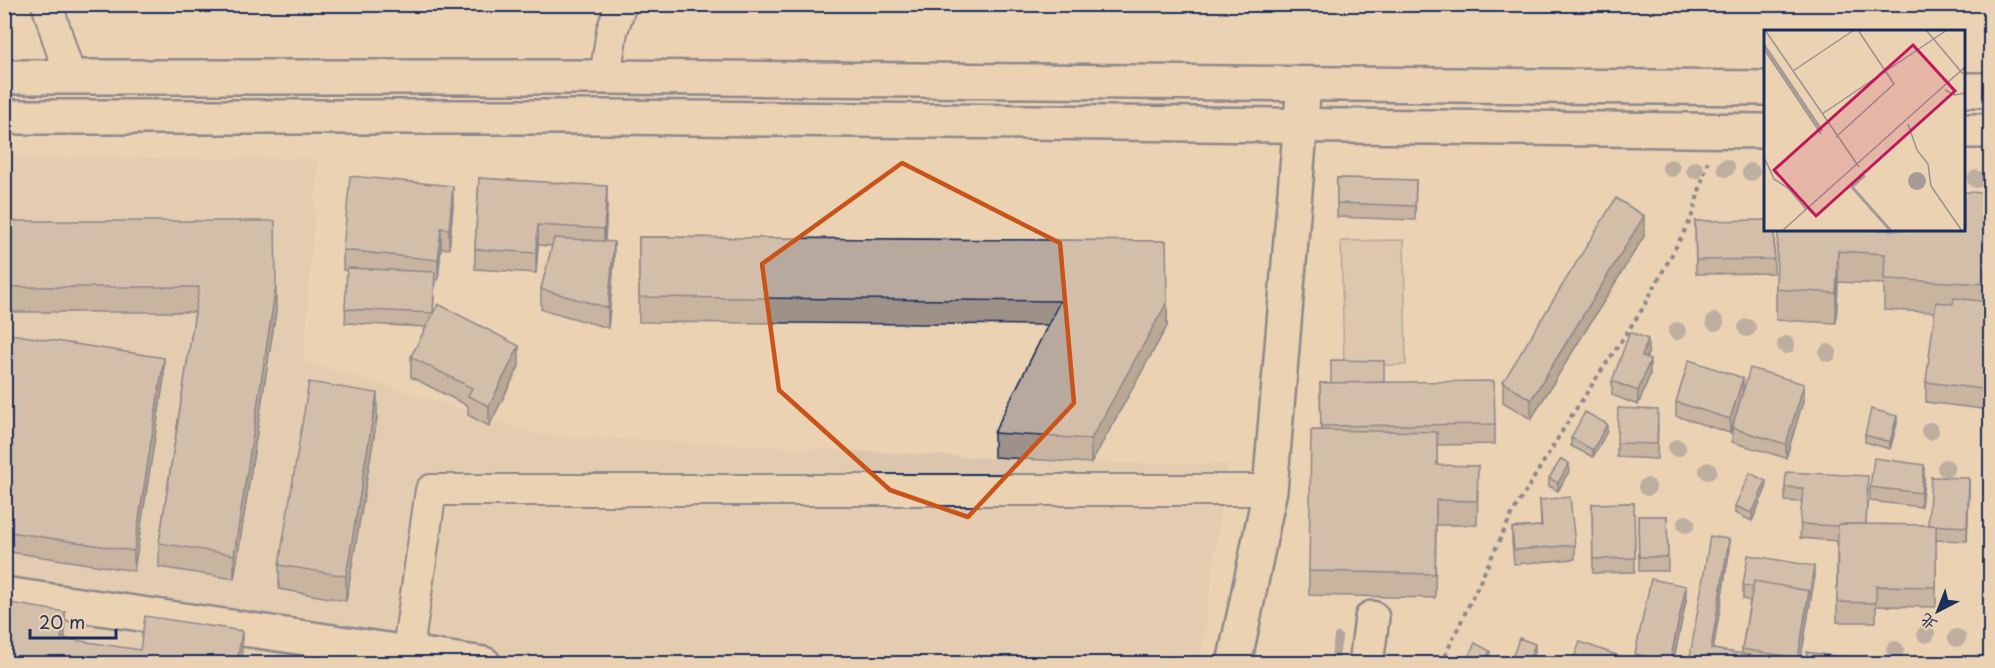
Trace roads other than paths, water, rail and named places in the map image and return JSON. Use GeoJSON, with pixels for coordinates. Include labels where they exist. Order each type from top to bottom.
{"type":"FeatureCollection","features":[{"type":"Feature","properties":{"kind":"main road"},"geometry":{"type":"LineString","coordinates":[[4,77],[606,77],[1764,88]]}},
{"type":"Feature","properties":{"kind":"main road"},"geometry":{"type":"LineString","coordinates":[[1234,663],[1270,490],[1304,84]]}},
{"type":"Feature","properties":{"kind":"main road"},"geometry":{"type":"LineString","coordinates":[[1965,90],[1990,90]]}},
{"type":"Feature","properties":{"kind":"main road"},"geometry":{"type":"LineString","coordinates":[[4,117],[611,117],[1764,131]]}},
{"type":"Feature","properties":{"kind":"main road"},"geometry":{"type":"LineString","coordinates":[[1965,131],[1990,131]]}},
{"type":"Feature","properties":{"kind":"main road"},"geometry":{"type":"LineString","coordinates":[[4,594],[406,658],[484,663]]}},
{"type":"Feature","properties":{"kind":"main road"},"geometry":{"type":"LineString","coordinates":[[1366,663],[1372,618]]}},
{"type":"Feature","properties":{"kind":"street"},"geometry":{"type":"LineString","coordinates":[[46,4],[70,77]]}},
{"type":"Feature","properties":{"kind":"street"},"geometry":{"type":"LineString","coordinates":[[606,77],[612,31],[621,4]]}},
{"type":"Feature","properties":{"kind":"street"},"geometry":{"type":"LineString","coordinates":[[406,658],[431,490],[1270,490]]}},
{"type":"Feature","properties":{"kind":"waterway"},"geometry":{"type":"LineString","coordinates":[[1334,664],[1338,637]]}}]}
